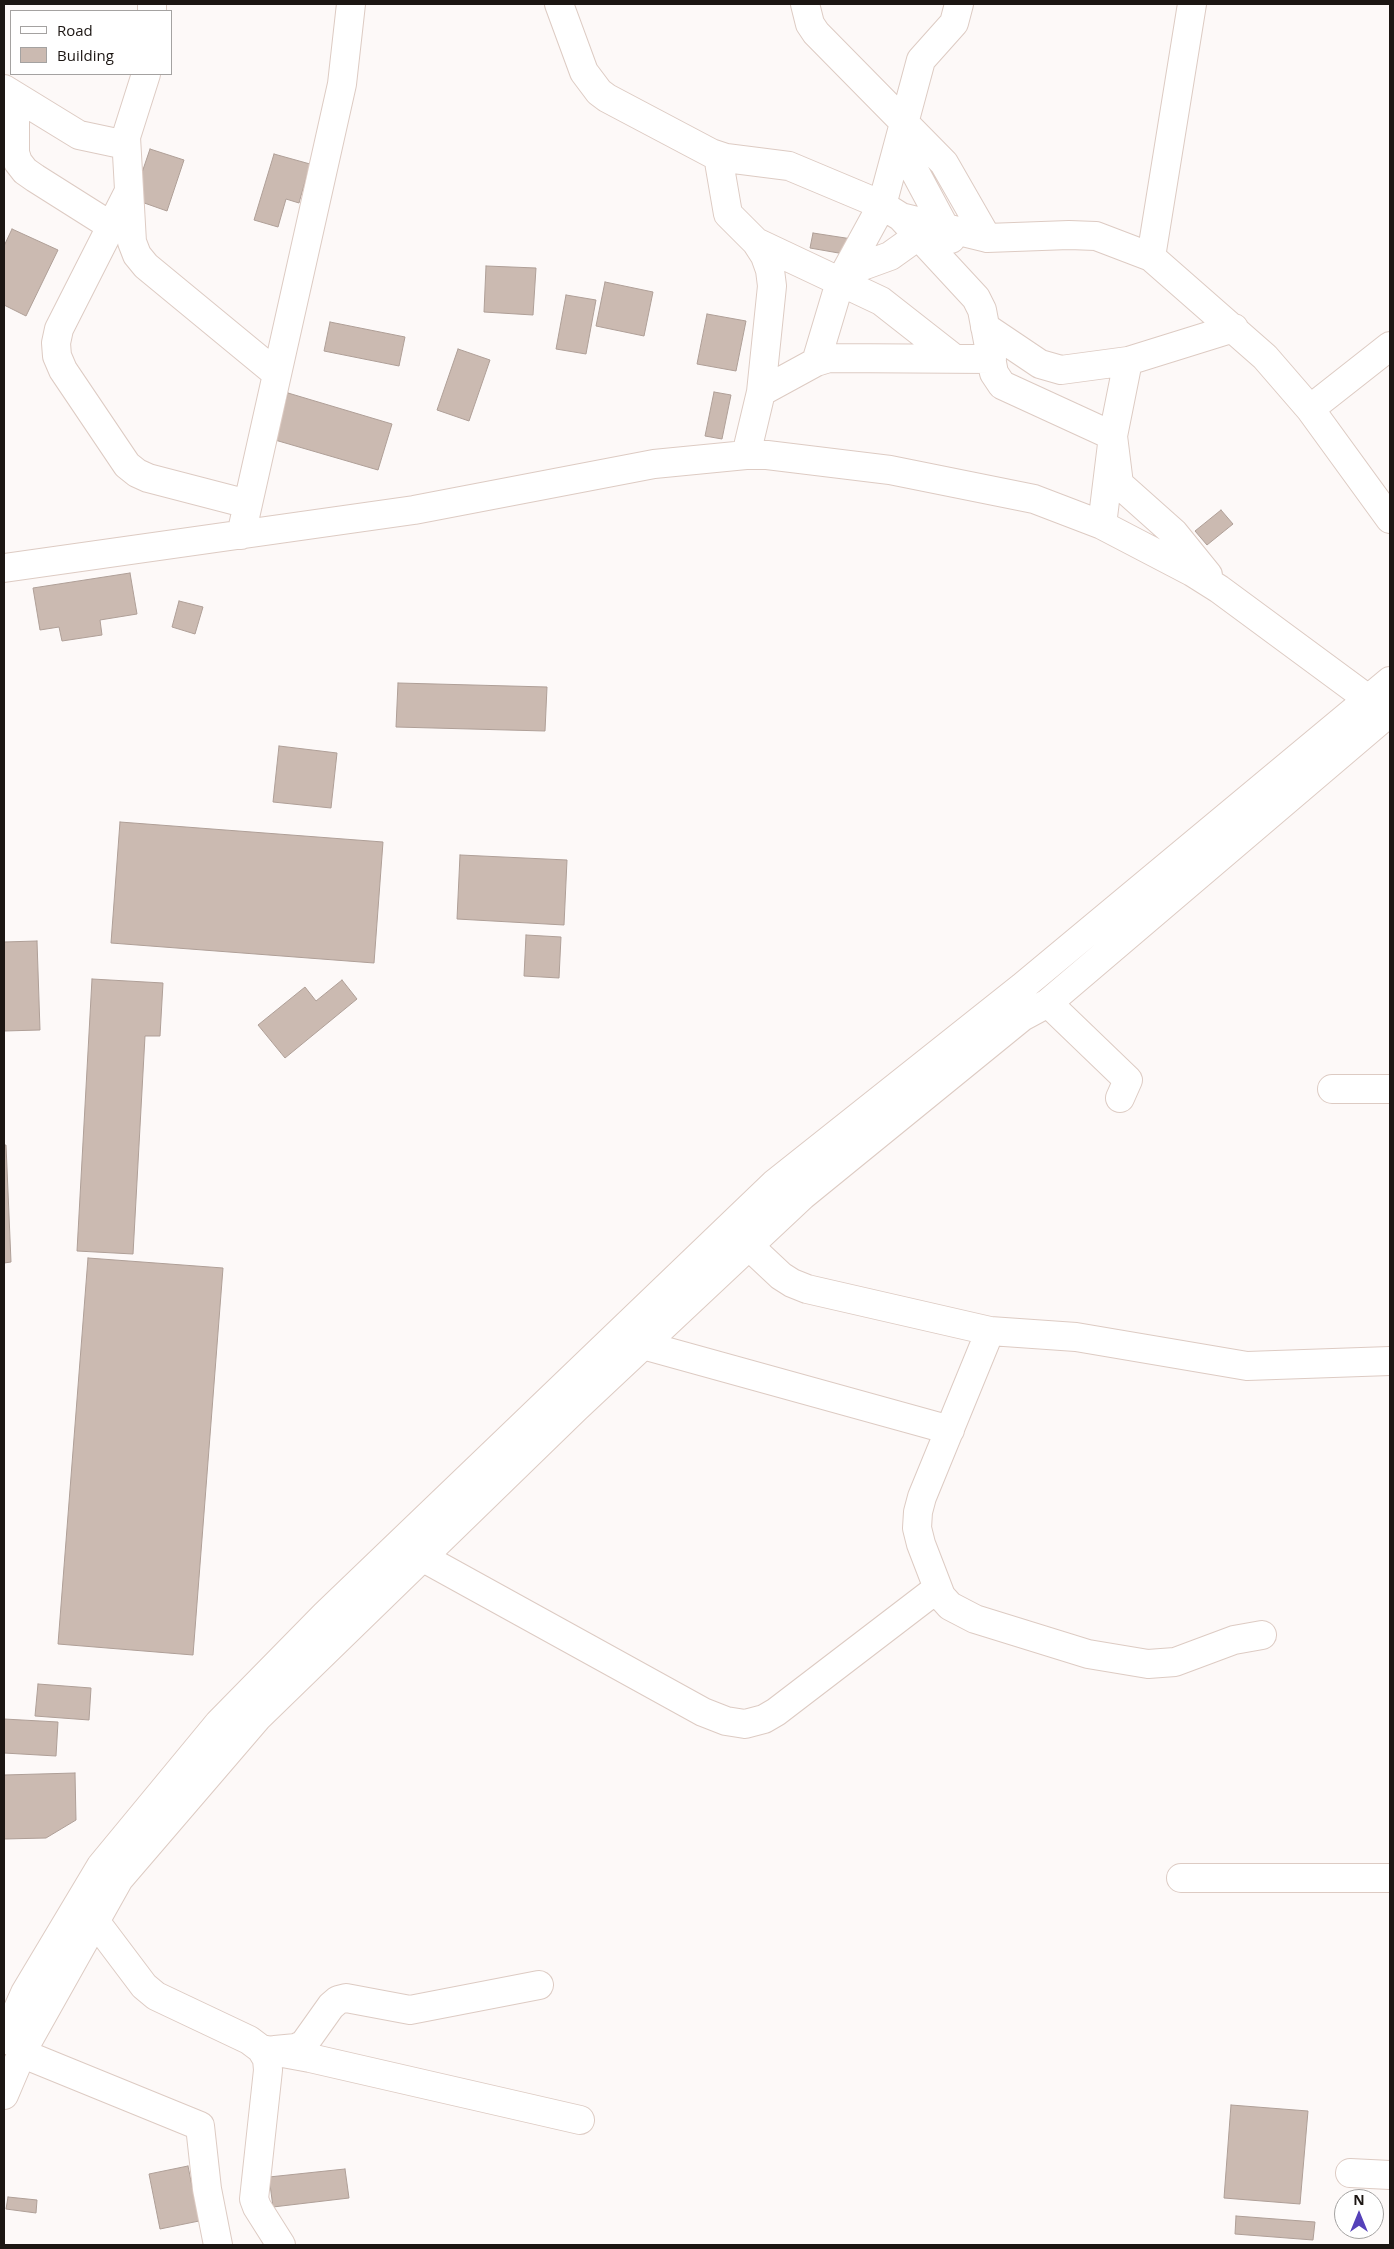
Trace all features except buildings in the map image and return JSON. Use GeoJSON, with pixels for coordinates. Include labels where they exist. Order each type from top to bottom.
{"type":"FeatureCollection","features":[{"type":"Feature","properties":{"kind":"street"},"geometry":{"type":"LineString","coordinates":[[241,535],[342,84],[351,4]]}},
{"type":"Feature","properties":{"kind":"street"},"geometry":{"type":"LineString","coordinates":[[559,4],[584,72],[598,92],[718,156],[789,166],[900,220],[987,238],[1096,236],[1151,257],[1261,352],[1310,409],[1390,519]]}},
{"type":"Feature","properties":{"kind":"street"},"geometry":{"type":"LineString","coordinates":[[805,4],[810,24],[816,33],[901,132],[944,163],[987,238]]}},
{"type":"Feature","properties":{"kind":"street"},"geometry":{"type":"LineString","coordinates":[[843,277],[890,256],[900,220],[901,132],[921,60],[954,24],[959,4]]}},
{"type":"Feature","properties":{"kind":"street"},"geometry":{"type":"LineString","coordinates":[[1151,257],[1192,4]]}},
{"type":"Feature","properties":{"kind":"street"},"geometry":{"type":"LineString","coordinates":[[146,75],[128,124],[126,145],[132,242],[137,255],[146,266],[277,374]]}},
{"type":"Feature","properties":{"kind":"street"},"geometry":{"type":"LineString","coordinates":[[10,93],[79,135],[126,145]]}},
{"type":"Feature","properties":{"kind":"street"},"geometry":{"type":"LineString","coordinates":[[10,93],[9,156],[25,171],[111,226]]}},
{"type":"Feature","properties":{"kind":"street"},"geometry":{"type":"LineString","coordinates":[[901,132],[982,310],[994,373],[1002,385],[1113,436]]}},
{"type":"Feature","properties":{"kind":"street"},"geometry":{"type":"LineString","coordinates":[[718,156],[728,214],[756,242],[765,256],[772,286],[761,392],[746,455]]}},
{"type":"Feature","properties":{"kind":"street"},"geometry":{"type":"LineString","coordinates":[[128,191],[59,329],[56,343],[57,356],[63,370],[127,464],[137,473],[148,478],[248,504]]}},
{"type":"Feature","properties":{"kind":"street"},"geometry":{"type":"LineString","coordinates":[[816,362],[843,277],[900,220]]}},
{"type":"Feature","properties":{"kind":"street"},"geometry":{"type":"LineString","coordinates":[[900,220],[976,298]]}},
{"type":"Feature","properties":{"kind":"street"},"geometry":{"type":"LineString","coordinates":[[756,242],[843,277],[891,308],[955,359]]}},
{"type":"Feature","properties":{"kind":"street"},"geometry":{"type":"LineString","coordinates":[[985,328],[1040,364],[1050,368],[1071,369],[1128,361],[1234,328]]}},
{"type":"Feature","properties":{"kind":"street"},"geometry":{"type":"LineString","coordinates":[[1310,409],[1390,346]]}},
{"type":"Feature","properties":{"kind":"street"},"geometry":{"type":"LineString","coordinates":[[761,392],[816,362],[829,358],[992,359]]}},
{"type":"Feature","properties":{"kind":"street"},"geometry":{"type":"LineString","coordinates":[[1102,525],[1113,436],[1128,361]]}},
{"type":"Feature","properties":{"kind":"street"},"geometry":{"type":"LineString","coordinates":[[1113,436],[1119,484],[1178,538],[1220,589]]}},
{"type":"Feature","properties":{"kind":"street"},"geometry":{"type":"LineString","coordinates":[[4,568],[414,510],[654,464],[746,455],[767,455],[900,472],[1034,499],[1102,525],[1192,572],[1220,589],[1382,709]]}},
{"type":"Feature","properties":{"kind":"street"},"geometry":{"type":"LineString","coordinates":[[4,2095],[25,1993],[101,1866],[219,1723],[320,1638],[422,1557],[643,1345],[810,1189],[1022,1017],[1048,1003],[1382,709],[1390,681]]}},
{"type":"Feature","properties":{"kind":"street"},"geometry":{"type":"LineString","coordinates":[[13,2046],[95,1920],[119,1878],[242,1734],[320,1638],[774,1184],[1022,987],[1382,709]]}},
{"type":"Feature","properties":{"kind":"street"},"geometry":{"type":"LineString","coordinates":[[1048,1003],[1128,1080],[1120,1098]]}},
{"type":"Feature","properties":{"kind":"street"},"geometry":{"type":"LineString","coordinates":[[1332,1089],[1390,1089]]}},
{"type":"Feature","properties":{"kind":"street"},"geometry":{"type":"LineString","coordinates":[[749,1246],[781,1276],[807,1289],[990,1332],[1076,1337],[1247,1366],[1390,1361]]}},
{"type":"Feature","properties":{"kind":"street"},"geometry":{"type":"LineString","coordinates":[[990,1332],[922,1497],[917,1528],[941,1596],[950,1606],[975,1619],[1088,1654],[1148,1664],[1175,1662],[1234,1640],[1262,1636]]}},
{"type":"Feature","properties":{"kind":"street"},"geometry":{"type":"LineString","coordinates":[[643,1345],[950,1430]]}},
{"type":"Feature","properties":{"kind":"street"},"geometry":{"type":"LineString","coordinates":[[422,1557],[703,1712],[726,1721],[745,1724],[764,1719],[776,1712],[938,1588]]}},
{"type":"Feature","properties":{"kind":"street"},"geometry":{"type":"LineString","coordinates":[[1181,1878],[1390,1878]]}},
{"type":"Feature","properties":{"kind":"street"},"geometry":{"type":"LineString","coordinates":[[95,1920],[144,1986],[156,1996],[266,2050],[310,2058],[580,2120]]}},
{"type":"Feature","properties":{"kind":"street"},"geometry":{"type":"LineString","coordinates":[[266,2050],[296,2048],[304,2044],[331,2006],[338,2000],[346,1998],[410,2010],[539,1985]]}},
{"type":"Feature","properties":{"kind":"street"},"geometry":{"type":"LineString","coordinates":[[13,2046],[200,2126],[207,2189],[218,2245]]}},
{"type":"Feature","properties":{"kind":"street"},"geometry":{"type":"LineString","coordinates":[[266,2050],[268,2070],[254,2199],[281,2245]]}},
{"type":"Feature","properties":{"kind":"street"},"geometry":{"type":"LineString","coordinates":[[1350,2173],[1390,2175]]}}]}
